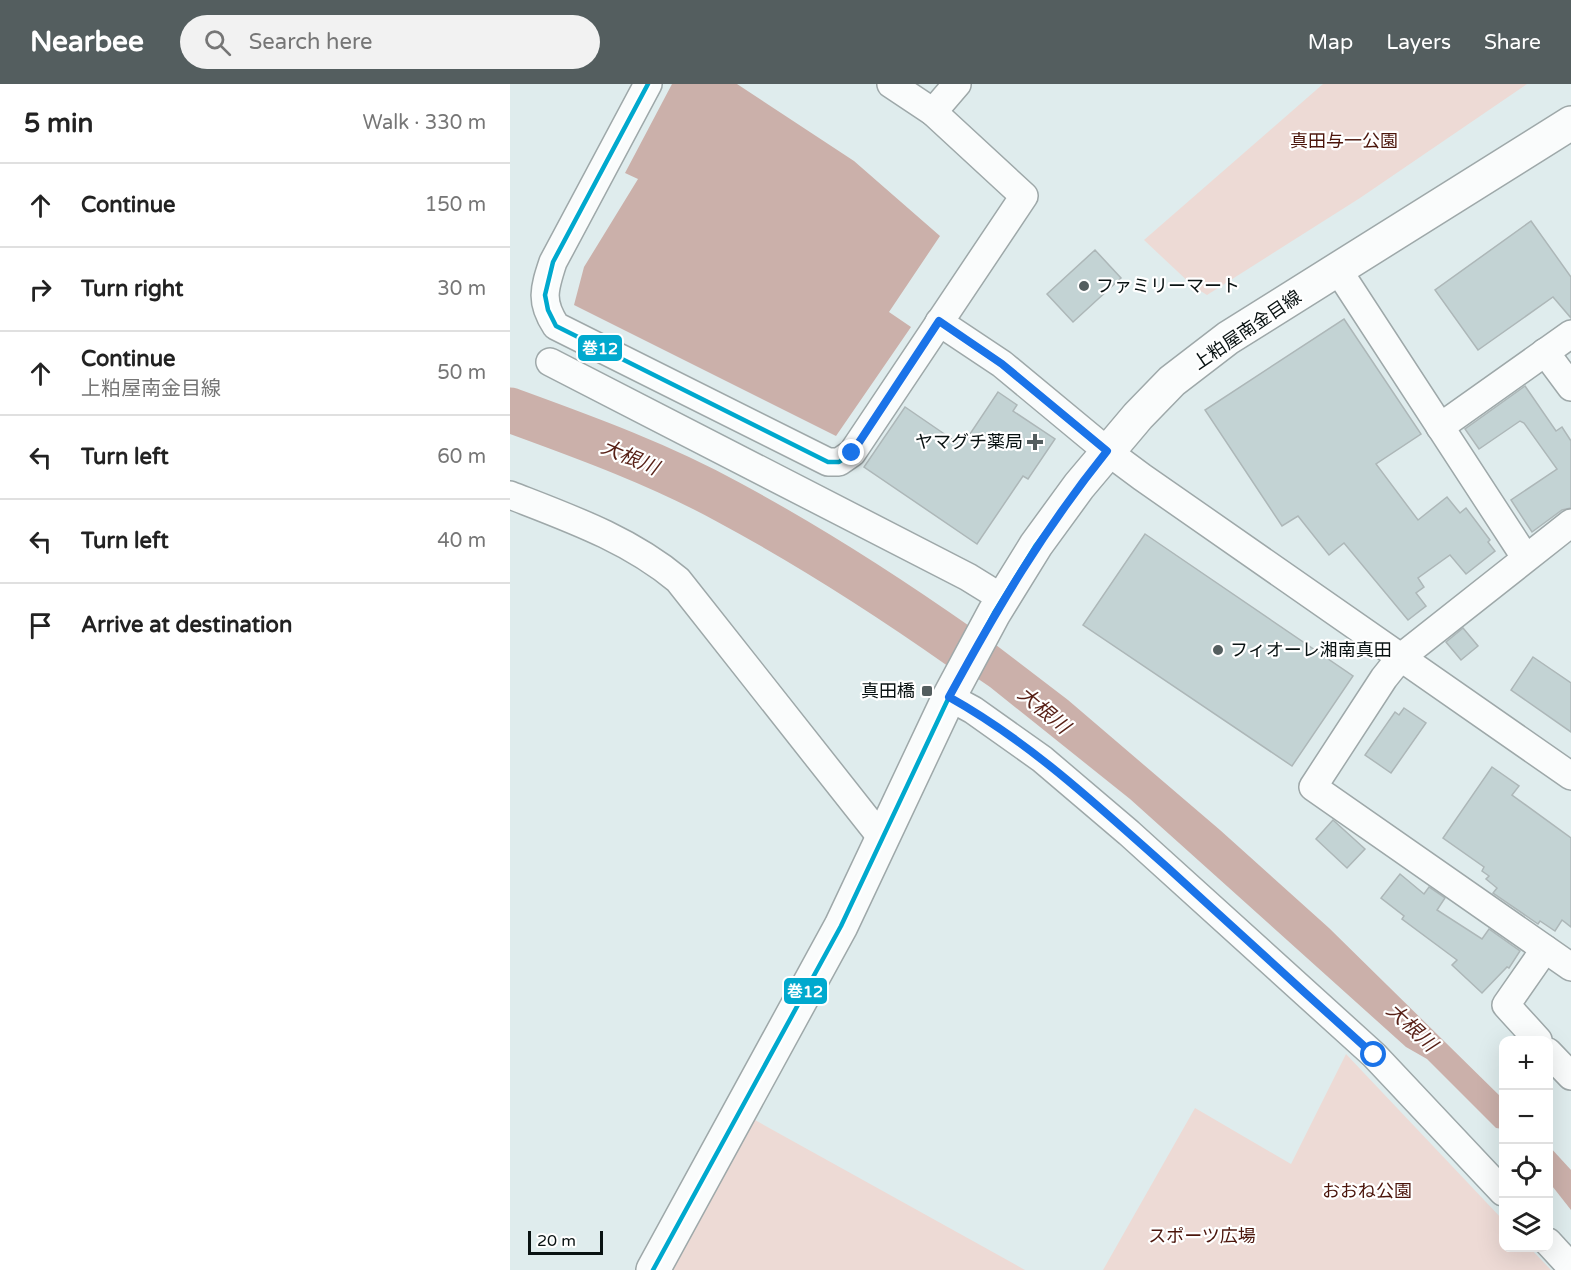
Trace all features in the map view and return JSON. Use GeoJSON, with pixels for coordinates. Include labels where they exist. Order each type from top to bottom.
{"type":"FeatureCollection","features":[{"type":"Feature","properties":{"kind":"main road","name":"上粕屋南金目線"},"geometry":{"type":"LineString","coordinates":[[653,1270],[841,926],[881,837],[953,690],[998,606],[1036,545],[1107,451],[1172,381],[1228,338],[1571,123]]}},
{"type":"Feature","properties":{"kind":"street"},"geometry":{"type":"LineString","coordinates":[[648,84],[553,262],[545,286],[546,310],[556,326],[828,462],[839,462],[852,453],[1024,196],[933,112],[891,84]]}},
{"type":"Feature","properties":{"kind":"street"},"geometry":{"type":"LineString","coordinates":[[933,112],[957,84]]}},
{"type":"Feature","properties":{"kind":"street"},"geometry":{"type":"LineString","coordinates":[[1338,270],[1525,557]]}},
{"type":"Feature","properties":{"kind":"street"},"geometry":{"type":"LineString","coordinates":[[939,321],[1002,364],[1107,451],[1571,776]]}},
{"type":"Feature","properties":{"kind":"street"},"geometry":{"type":"LineString","coordinates":[[1440,427],[1571,334]]}},
{"type":"Feature","properties":{"kind":"street"},"geometry":{"type":"LineString","coordinates":[[1545,352],[1571,387]]}},
{"type":"Feature","properties":{"kind":"street"},"geometry":{"type":"LineString","coordinates":[[550,362],[968,577],[998,606]]}},
{"type":"Feature","properties":{"kind":"street"},"geometry":{"type":"LineString","coordinates":[[510,495],[584,524],[642,553],[678,580],[881,837]]}},
{"type":"Feature","properties":{"kind":"street"},"geometry":{"type":"LineString","coordinates":[[1571,524],[1525,557],[1400,658],[1384,678],[1313,787],[1571,967]]}},
{"type":"Feature","properties":{"kind":"street"},"geometry":{"type":"LineString","coordinates":[[953,690],[973,710],[1042,759],[1129,833],[1374,1055],[1499,1188]]}},
{"type":"Feature","properties":{"kind":"street"},"geometry":{"type":"LineString","coordinates":[[1534,1036],[1506,1005],[1545,949]]}},
{"type":"Feature","properties":{"kind":"street"},"geometry":{"type":"LineString","coordinates":[[1553,1057],[1571,1076]]}},
{"type":"Feature","properties":{"kind":"street"},"geometry":{"type":"LineString","coordinates":[[1553,1247],[1571,1267]]}},
{"type":"Feature","properties":{"kind":"green space","name":"真田与一公園"},"geometry":{"type":"Polygon","coordinates":[[[1323,84],[1527,84],[1360,198],[1207,295],[1194,287],[1144,240],[1323,84]]]}},
{"type":"Feature","properties":{"kind":"green space","name":"おおね公園"},"geometry":{"type":"Polygon","coordinates":[[[1346,1054],[1499,1216],[1499,1252],[1534,1252],[1551,1270],[1103,1270],[1195,1108],[1291,1164],[1346,1054]]]}},
{"type":"Feature","properties":{"kind":"green space"},"geometry":{"type":"Polygon","coordinates":[[[755,1120],[1025,1270],[670,1270],[755,1120]]]}},
{"type":"Feature","properties":{"kind":"water"},"geometry":{"type":"Polygon","coordinates":[[[672,84],[737,84],[854,161],[940,236],[889,312],[911,327],[836,436],[574,305],[584,267],[638,179],[625,173],[672,84]]]}},
{"type":"Feature","properties":{"kind":"water"},"geometry":{"type":"Polygon","coordinates":[[[510,390],[613,431],[753,498],[996,645],[1068,700],[1220,830],[1329,928],[1499,1095],[1499,1128],[1427,1059],[1406,1047],[1130,799],[990,687],[946,657],[915,642],[873,609],[765,541],[590,457],[594,453],[594,445],[535,409],[510,399],[510,390]],[[621,443],[615,450],[613,460],[617,464],[667,475],[688,485],[727,496],[727,493],[712,489],[621,443]],[[807,548],[805,550],[839,580],[904,614],[912,610],[914,605],[911,600],[877,580],[862,585],[854,583],[807,548]]]}},
{"type":"Feature","properties":{"kind":"water"},"geometry":{"type":"Polygon","coordinates":[[[1553,1150],[1571,1170],[1571,1210],[1553,1187],[1553,1150]]]}},
{"type":"Feature","properties":{"kind":"building"},"geometry":{"type":"Polygon","coordinates":[[[1531,221],[1571,277],[1571,318],[1553,297],[1478,350],[1435,290],[1531,221]]]}},
{"type":"Feature","properties":{"kind":"building","name":"ファミリーマート"},"geometry":{"type":"Polygon","coordinates":[[[1095,250],[1121,278],[1073,322],[1047,294],[1095,250]]]}},
{"type":"Feature","properties":{"kind":"building"},"geometry":{"type":"Polygon","coordinates":[[[1344,319],[1421,434],[1376,464],[1418,520],[1447,497],[1460,513],[1466,508],[1490,540],[1488,542],[1495,551],[1466,574],[1450,555],[1418,578],[1424,587],[1416,593],[1426,606],[1408,620],[1344,543],[1329,555],[1298,516],[1282,526],[1205,410],[1344,319]]]}},
{"type":"Feature","properties":{"kind":"building"},"geometry":{"type":"Polygon","coordinates":[[[1525,386],[1556,431],[1562,427],[1571,441],[1571,508],[1562,510],[1532,532],[1511,500],[1557,469],[1524,423],[1520,421],[1479,449],[1465,429],[1525,386]]]}},
{"type":"Feature","properties":{"kind":"building"},"geometry":{"type":"Polygon","coordinates":[[[998,392],[1017,405],[1013,411],[1055,439],[1028,479],[1023,476],[977,544],[864,467],[905,407],[962,446],[998,392]]]}},
{"type":"Feature","properties":{"kind":"building","name":"フィオーレ湘南真田"},"geometry":{"type":"Polygon","coordinates":[[[1145,534],[1353,676],[1292,766],[1083,625],[1145,534]]]}},
{"type":"Feature","properties":{"kind":"building"},"geometry":{"type":"Polygon","coordinates":[[[1463,628],[1478,646],[1461,660],[1446,642],[1463,628]]]}},
{"type":"Feature","properties":{"kind":"building"},"geometry":{"type":"Polygon","coordinates":[[[1533,657],[1571,683],[1571,732],[1511,690],[1533,657]]]}},
{"type":"Feature","properties":{"kind":"building"},"geometry":{"type":"Polygon","coordinates":[[[1404,708],[1426,723],[1391,773],[1365,755],[1395,712],[1399,715],[1404,708]]]}},
{"type":"Feature","properties":{"kind":"building"},"geometry":{"type":"Polygon","coordinates":[[[1492,767],[1519,786],[1512,795],[1571,838],[1571,927],[1562,920],[1555,931],[1540,921],[1538,924],[1493,893],[1497,888],[1486,879],[1489,876],[1482,871],[1484,867],[1443,838],[1492,767]]]}},
{"type":"Feature","properties":{"kind":"building"},"geometry":{"type":"Polygon","coordinates":[[[1333,820],[1365,849],[1347,868],[1316,839],[1333,820]]]}},
{"type":"Feature","properties":{"kind":"building"},"geometry":{"type":"Polygon","coordinates":[[[1400,874],[1424,894],[1429,887],[1445,898],[1437,910],[1482,939],[1489,929],[1520,951],[1509,968],[1507,967],[1482,993],[1452,965],[1457,960],[1402,919],[1404,916],[1381,898],[1400,874]]]}},
{"type":"Feature","properties":{"kind":"waterway","name":"大根川"},"geometry":{"type":"LineString","coordinates":[[510,410],[648,463],[702,488],[788,535],[904,608],[960,647]]}},
{"type":"Feature","properties":{"kind":"transit line","name":"巻12"},"geometry":{"type":"LineString","coordinates":[[648,84],[553,262],[545,295],[548,310],[556,326],[828,462],[839,462],[852,453],[939,322],[1002,364],[1107,451],[1036,545],[994,613],[949,697],[841,926],[653,1270]]}},
{"type":"Feature","properties":{"kind":"place","name":"ファミリーマート"},"geometry":{"type":"Point","coordinates":[1084,286]}},
{"type":"Feature","properties":{"kind":"place","name":"ヤマグチ薬局"},"geometry":{"type":"Point","coordinates":[1035,442]}},
{"type":"Feature","properties":{"kind":"place","name":"フィオーレ湘南真田"},"geometry":{"type":"Point","coordinates":[1218,650]}},
{"type":"Feature","properties":{"kind":"place","name":"真田橋"},"geometry":{"type":"Point","coordinates":[927,691]}},
{"type":"Feature","properties":{"kind":"route"},"geometry":{"type":"LineString","coordinates":[[852,453],[939,321],[1002,364],[1107,451],[1036,545],[994,613],[949,697],[973,710],[1042,759],[1129,833],[1374,1055]]}},
{"type":"Feature","properties":{"kind":"park label","name":"スポーツ広場"},"geometry":{"type":"Point","coordinates":[1202,1236]}}]}
